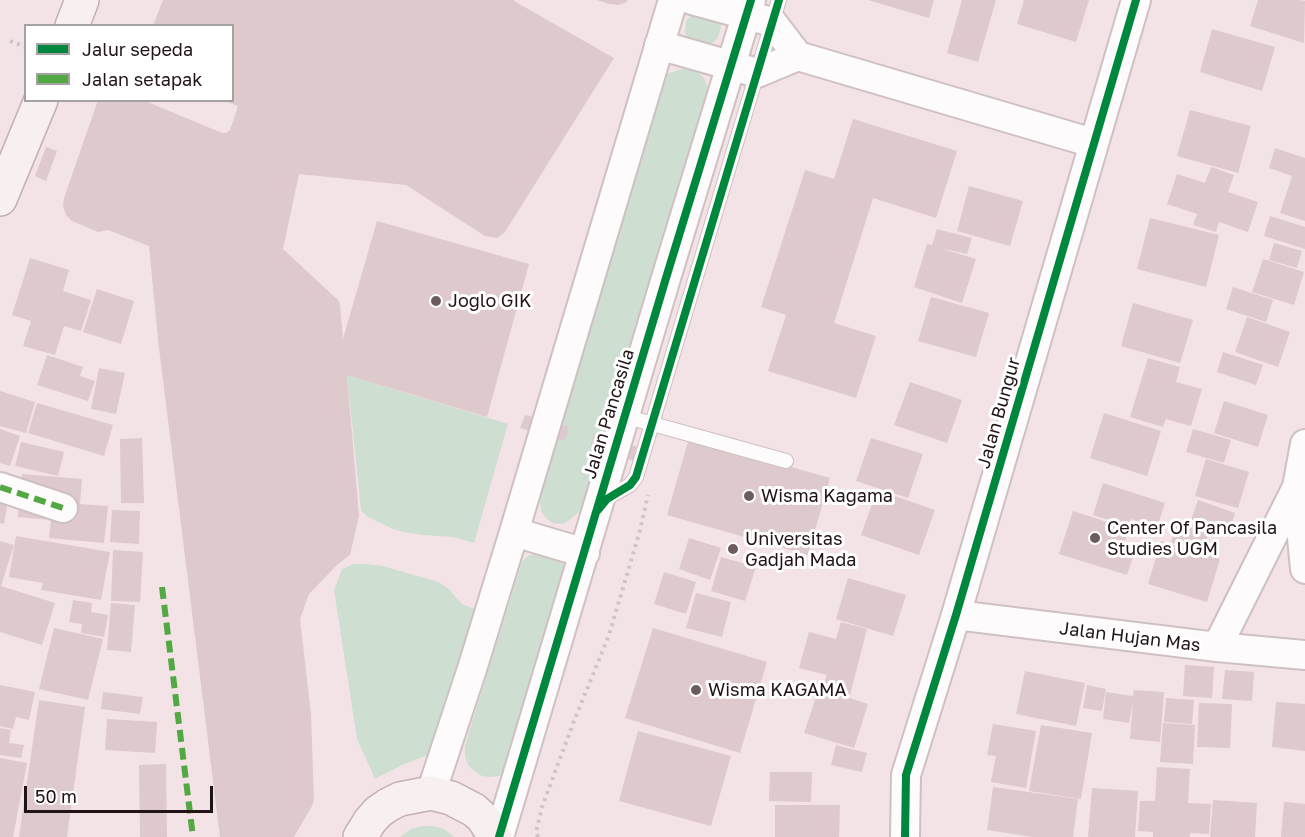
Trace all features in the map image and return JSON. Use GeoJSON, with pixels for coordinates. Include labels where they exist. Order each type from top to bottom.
{"type":"FeatureCollection","features":[{"type":"Feature","properties":{"kind":"main road"},"geometry":{"type":"LineString","coordinates":[[73,24],[82,0]]}},
{"type":"Feature","properties":{"kind":"main road"},"geometry":{"type":"LineString","coordinates":[[0,199],[40,102]]}},
{"type":"Feature","properties":{"kind":"main road"},"geometry":{"type":"LineString","coordinates":[[360,837],[370,821],[388,805],[400,799],[430,794],[451,798],[474,810],[497,837]]}},
{"type":"Feature","properties":{"kind":"street"},"geometry":{"type":"LineString","coordinates":[[430,794],[472,669],[514,532],[673,0]]}},
{"type":"Feature","properties":{"kind":"street"},"geometry":{"type":"LineString","coordinates":[[692,0],[762,9],[798,56]]}},
{"type":"Feature","properties":{"kind":"street","name":"Jalan Bungur"},"geometry":{"type":"LineString","coordinates":[[905,837],[906,775],[956,615],[1136,0]]}},
{"type":"Feature","properties":{"kind":"street","name":"Jalan Pancasila"},"geometry":{"type":"LineString","coordinates":[[497,837],[585,553],[595,513],[638,420],[762,9]]}},
{"type":"Feature","properties":{"kind":"street"},"geometry":{"type":"LineString","coordinates":[[659,45],[744,69],[798,56],[1094,143]]}},
{"type":"Feature","properties":{"kind":"street"},"geometry":{"type":"LineString","coordinates":[[1217,647],[1297,487],[1305,444]]}},
{"type":"Feature","properties":{"kind":"street"},"geometry":{"type":"LineString","coordinates":[[0,487],[63,508]]}},
{"type":"Feature","properties":{"kind":"street"},"geometry":{"type":"LineString","coordinates":[[1297,487],[1305,569]]}},
{"type":"Feature","properties":{"kind":"street"},"geometry":{"type":"LineString","coordinates":[[514,532],[585,553]]}},
{"type":"Feature","properties":{"kind":"street","name":"Jalan Hujan Mas"},"geometry":{"type":"LineString","coordinates":[[956,615],[1217,647],[1305,655]]}},
{"type":"Feature","properties":{"kind":"lane"},"geometry":{"type":"LineString","coordinates":[[638,420],[786,461]]}},
{"type":"Feature","properties":{"kind":"path"},"geometry":{"type":"LineString","coordinates":[[10,41],[24,46]]}},
{"type":"Feature","properties":{"kind":"path"},"geometry":{"type":"LineString","coordinates":[[538,837],[536,832],[542,807],[609,635],[639,534],[648,491]]}},
{"type":"Feature","properties":{"kind":"green space"},"geometry":{"type":"Polygon","coordinates":[[[695,12],[720,22],[718,38],[710,45],[688,39],[685,33],[686,21],[695,12]]]}},
{"type":"Feature","properties":{"kind":"green space"},"geometry":{"type":"Polygon","coordinates":[[[682,69],[698,72],[704,78],[709,91],[584,505],[578,513],[563,524],[552,523],[541,511],[541,491],[664,77],[682,69]]]}},
{"type":"Feature","properties":{"kind":"green space"},"geometry":{"type":"Polygon","coordinates":[[[347,375],[508,424],[474,543],[453,537],[408,533],[393,529],[368,517],[361,510],[347,375]]]}},
{"type":"Feature","properties":{"kind":"green space"},"geometry":{"type":"Polygon","coordinates":[[[542,551],[557,556],[566,568],[507,770],[499,776],[482,776],[468,765],[465,745],[522,562],[528,556],[542,551]]]}},
{"type":"Feature","properties":{"kind":"green space"},"geometry":{"type":"Polygon","coordinates":[[[354,564],[383,566],[438,582],[448,588],[462,604],[477,610],[428,755],[375,779],[357,739],[334,590],[342,569],[354,564]]]}},
{"type":"Feature","properties":{"kind":"green space"},"geometry":{"type":"Polygon","coordinates":[[[422,826],[444,829],[454,837],[400,837],[411,829],[422,826]]]}},
{"type":"Feature","properties":{"kind":"building"},"geometry":{"type":"Polygon","coordinates":[[[163,0],[515,0],[614,58],[505,232],[497,238],[485,236],[406,185],[299,174],[283,249],[339,301],[343,339],[377,221],[529,264],[487,417],[347,375],[359,516],[350,555],[309,594],[300,619],[311,714],[314,800],[294,837],[220,837],[158,340],[149,246],[108,230],[98,232],[72,221],[66,215],[63,206],[97,102],[148,102],[222,133],[230,130],[238,106],[227,102],[234,102],[234,24],[154,24],[163,0]]]}},
{"type":"Feature","properties":{"kind":"building"},"geometry":{"type":"Polygon","coordinates":[[[597,0],[628,0],[618,5],[597,0]]]}},
{"type":"Feature","properties":{"kind":"building"},"geometry":{"type":"Polygon","coordinates":[[[868,0],[934,0],[929,18],[868,0]]]}},
{"type":"Feature","properties":{"kind":"building"},"geometry":{"type":"Polygon","coordinates":[[[962,0],[996,0],[978,62],[947,53],[962,0]]]}},
{"type":"Feature","properties":{"kind":"building"},"geometry":{"type":"Polygon","coordinates":[[[1024,0],[1089,0],[1076,42],[1017,24],[1024,0]]]}},
{"type":"Feature","properties":{"kind":"building"},"geometry":{"type":"Polygon","coordinates":[[[1258,0],[1305,1],[1304,43],[1250,26],[1258,0]]]}},
{"type":"Feature","properties":{"kind":"building"},"geometry":{"type":"Polygon","coordinates":[[[1212,29],[1275,47],[1262,91],[1200,72],[1212,29]]]}},
{"type":"Feature","properties":{"kind":"building"},"geometry":{"type":"Polygon","coordinates":[[[1190,110],[1251,126],[1238,173],[1177,156],[1190,110]]]}},
{"type":"Feature","properties":{"kind":"building"},"geometry":{"type":"Polygon","coordinates":[[[853,119],[957,151],[936,218],[873,198],[834,323],[876,336],[856,398],[768,371],[786,315],[761,307],[805,170],[834,179],[853,119]]]}},
{"type":"Feature","properties":{"kind":"building"},"geometry":{"type":"Polygon","coordinates":[[[46,147],[57,151],[46,181],[35,176],[46,147]]]}},
{"type":"Feature","properties":{"kind":"building"},"geometry":{"type":"Polygon","coordinates":[[[1275,148],[1305,158],[1305,221],[1280,213],[1292,176],[1269,168],[1275,148]]]}},
{"type":"Feature","properties":{"kind":"building"},"geometry":{"type":"Polygon","coordinates":[[[1211,167],[1234,175],[1228,192],[1258,202],[1248,232],[1219,222],[1216,232],[1193,225],[1197,214],[1167,204],[1177,174],[1205,183],[1211,167]]]}},
{"type":"Feature","properties":{"kind":"building"},"geometry":{"type":"Polygon","coordinates":[[[969,186],[1023,201],[1010,246],[957,231],[969,186]]]}},
{"type":"Feature","properties":{"kind":"building"},"geometry":{"type":"Polygon","coordinates":[[[1270,216],[1305,227],[1305,249],[1264,236],[1270,216]]]}},
{"type":"Feature","properties":{"kind":"building"},"geometry":{"type":"Polygon","coordinates":[[[1150,218],[1219,235],[1206,287],[1137,269],[1150,218]]]}},
{"type":"Feature","properties":{"kind":"building"},"geometry":{"type":"Polygon","coordinates":[[[937,229],[972,238],[967,254],[940,248],[976,259],[962,303],[914,287],[927,244],[932,245],[937,229]]]}},
{"type":"Feature","properties":{"kind":"building"},"geometry":{"type":"Polygon","coordinates":[[[1274,243],[1302,251],[1297,268],[1269,260],[1274,243]]]}},
{"type":"Feature","properties":{"kind":"building"},"geometry":{"type":"Polygon","coordinates":[[[30,258],[69,270],[63,291],[91,300],[81,331],[64,326],[55,355],[23,346],[31,321],[12,315],[30,258]]]}},
{"type":"Feature","properties":{"kind":"building"},"geometry":{"type":"Polygon","coordinates":[[[1263,259],[1304,272],[1294,305],[1252,292],[1263,259]]]}},
{"type":"Feature","properties":{"kind":"building"},"geometry":{"type":"Polygon","coordinates":[[[1233,287],[1273,300],[1266,322],[1226,309],[1233,287]]]}},
{"type":"Feature","properties":{"kind":"building"},"geometry":{"type":"Polygon","coordinates":[[[97,289],[134,301],[121,344],[83,332],[97,289]]]}},
{"type":"Feature","properties":{"kind":"building"},"geometry":{"type":"Polygon","coordinates":[[[931,297],[989,313],[976,357],[918,341],[931,297]]]}},
{"type":"Feature","properties":{"kind":"building"},"geometry":{"type":"Polygon","coordinates":[[[1133,303],[1193,320],[1180,363],[1121,346],[1133,303]]]}},
{"type":"Feature","properties":{"kind":"building"},"geometry":{"type":"Polygon","coordinates":[[[1247,317],[1290,332],[1278,367],[1235,352],[1247,317]]]}},
{"type":"Feature","properties":{"kind":"building"},"geometry":{"type":"Polygon","coordinates":[[[1223,352],[1263,365],[1256,385],[1217,372],[1223,352]]]}},
{"type":"Feature","properties":{"kind":"building"},"geometry":{"type":"Polygon","coordinates":[[[47,355],[83,367],[80,376],[95,381],[88,401],[37,385],[47,355]]]}},
{"type":"Feature","properties":{"kind":"building"},"geometry":{"type":"Polygon","coordinates":[[[1148,358],[1180,367],[1176,382],[1202,389],[1191,426],[1166,419],[1163,427],[1130,417],[1148,358]]]}},
{"type":"Feature","properties":{"kind":"building"},"geometry":{"type":"Polygon","coordinates":[[[99,368],[125,373],[116,414],[91,409],[99,368]]]}},
{"type":"Feature","properties":{"kind":"building"},"geometry":{"type":"Polygon","coordinates":[[[910,382],[962,400],[947,443],[894,425],[910,382]]]}},
{"type":"Feature","properties":{"kind":"building"},"geometry":{"type":"Polygon","coordinates":[[[0,391],[35,402],[26,433],[0,426],[0,391]]]}},
{"type":"Feature","properties":{"kind":"building"},"geometry":{"type":"Polygon","coordinates":[[[1224,401],[1268,415],[1258,447],[1214,433],[1224,401]]]}},
{"type":"Feature","properties":{"kind":"building"},"geometry":{"type":"Polygon","coordinates":[[[37,403],[113,425],[104,456],[28,433],[37,403]]]}},
{"type":"Feature","properties":{"kind":"building"},"geometry":{"type":"Polygon","coordinates":[[[1104,413],[1161,431],[1147,476],[1090,458],[1104,413]]]}},
{"type":"Feature","properties":{"kind":"building"},"geometry":{"type":"Polygon","coordinates":[[[525,415],[537,418],[533,432],[520,428],[525,415]]]}},
{"type":"Feature","properties":{"kind":"building"},"geometry":{"type":"Polygon","coordinates":[[[557,424],[569,427],[565,441],[553,438],[557,424]]]}},
{"type":"Feature","properties":{"kind":"building"},"geometry":{"type":"Polygon","coordinates":[[[0,429],[20,436],[10,466],[0,463],[0,429]]]}},
{"type":"Feature","properties":{"kind":"building"},"geometry":{"type":"Polygon","coordinates":[[[1193,429],[1231,440],[1224,463],[1186,452],[1193,429]]]}},
{"type":"Feature","properties":{"kind":"building"},"geometry":{"type":"Polygon","coordinates":[[[594,434],[606,438],[602,451],[590,448],[594,434]]]}},
{"type":"Feature","properties":{"kind":"building"},"geometry":{"type":"Polygon","coordinates":[[[142,438],[144,503],[121,503],[120,439],[142,438]]]}},
{"type":"Feature","properties":{"kind":"building","name":"Wisma Kagama"},"geometry":{"type":"Polygon","coordinates":[[[689,438],[830,478],[808,555],[667,515],[689,438]]]}},
{"type":"Feature","properties":{"kind":"building"},"geometry":{"type":"Polygon","coordinates":[[[871,438],[923,454],[908,498],[856,481],[871,438]]]}},
{"type":"Feature","properties":{"kind":"building"},"geometry":{"type":"Polygon","coordinates":[[[21,442],[64,452],[58,476],[15,466],[21,442]]]}},
{"type":"Feature","properties":{"kind":"building"},"geometry":{"type":"Polygon","coordinates":[[[627,444],[639,447],[635,461],[622,458],[627,444]]]}},
{"type":"Feature","properties":{"kind":"building"},"geometry":{"type":"Polygon","coordinates":[[[1206,459],[1249,472],[1238,508],[1195,496],[1206,459]]]}},
{"type":"Feature","properties":{"kind":"building"},"geometry":{"type":"Polygon","coordinates":[[[22,474],[82,479],[80,504],[108,506],[104,543],[49,538],[51,520],[18,517],[22,474]]]}},
{"type":"Feature","properties":{"kind":"building"},"geometry":{"type":"Polygon","coordinates":[[[0,476],[12,478],[4,524],[0,523],[0,476]]]}},
{"type":"Feature","properties":{"kind":"building"},"geometry":{"type":"Polygon","coordinates":[[[1103,483],[1165,503],[1157,528],[1131,519],[1128,526],[1093,515],[1103,483]]]}},
{"type":"Feature","properties":{"kind":"building"},"geometry":{"type":"Polygon","coordinates":[[[877,490],[935,510],[919,555],[861,535],[877,490]]]}},
{"type":"Feature","properties":{"kind":"building"},"geometry":{"type":"Polygon","coordinates":[[[1198,500],[1235,513],[1229,533],[1191,520],[1198,500]]]}},
{"type":"Feature","properties":{"kind":"building"},"geometry":{"type":"Polygon","coordinates":[[[112,510],[140,511],[139,544],[110,542],[112,510]]]}},
{"type":"Feature","properties":{"kind":"building","name":"Center Of Pancasila Studies UGM"},"geometry":{"type":"Polygon","coordinates":[[[1073,511],[1129,529],[1123,547],[1135,551],[1127,575],[1059,554],[1073,511]]]}},
{"type":"Feature","properties":{"kind":"building"},"geometry":{"type":"Polygon","coordinates":[[[1177,520],[1210,529],[1203,552],[1171,542],[1177,520]]]}},
{"type":"Feature","properties":{"kind":"building"},"geometry":{"type":"Polygon","coordinates":[[[16,536],[110,552],[101,600],[41,590],[43,583],[9,577],[16,536]]]}},
{"type":"Feature","properties":{"kind":"building"},"geometry":{"type":"Polygon","coordinates":[[[689,538],[721,548],[710,580],[679,569],[689,538]]]}},
{"type":"Feature","properties":{"kind":"building"},"geometry":{"type":"Polygon","coordinates":[[[0,541],[14,545],[1,586],[55,603],[42,645],[0,632],[0,541]]]}},
{"type":"Feature","properties":{"kind":"building"},"geometry":{"type":"Polygon","coordinates":[[[1161,541],[1220,559],[1207,602],[1148,584],[1161,541]]]}},
{"type":"Feature","properties":{"kind":"building"},"geometry":{"type":"Polygon","coordinates":[[[113,550],[143,552],[140,602],[111,601],[113,550]]]}},
{"type":"Feature","properties":{"kind":"building"},"geometry":{"type":"Polygon","coordinates":[[[721,557],[756,567],[745,601],[711,591],[721,557]]]}},
{"type":"Feature","properties":{"kind":"building"},"geometry":{"type":"Polygon","coordinates":[[[664,572],[696,582],[686,614],[654,604],[664,572]]]}},
{"type":"Feature","properties":{"kind":"building"},"geometry":{"type":"Polygon","coordinates":[[[848,578],[906,595],[893,636],[836,619],[848,578]]]}},
{"type":"Feature","properties":{"kind":"building"},"geometry":{"type":"Polygon","coordinates":[[[696,593],[731,602],[722,637],[686,628],[696,593]]]}},
{"type":"Feature","properties":{"kind":"building"},"geometry":{"type":"Polygon","coordinates":[[[73,600],[92,603],[91,612],[108,615],[104,637],[81,633],[82,624],[69,622],[73,600]]]}},
{"type":"Feature","properties":{"kind":"building"},"geometry":{"type":"Polygon","coordinates":[[[111,603],[135,605],[131,652],[107,650],[111,603]]]}},
{"type":"Feature","properties":{"kind":"building"},"geometry":{"type":"Polygon","coordinates":[[[841,622],[867,629],[850,695],[823,687],[827,675],[799,668],[809,632],[836,639],[841,622]]]}},
{"type":"Feature","properties":{"kind":"building"},"geometry":{"type":"Polygon","coordinates":[[[54,628],[103,639],[88,700],[39,689],[54,628]]]}},
{"type":"Feature","properties":{"kind":"building","name":"Wisma KAGAMA"},"geometry":{"type":"Polygon","coordinates":[[[653,628],[767,662],[740,753],[625,718],[653,628]]]}},
{"type":"Feature","properties":{"kind":"building"},"geometry":{"type":"Polygon","coordinates":[[[1185,665],[1214,667],[1212,698],[1183,696],[1185,665]]]}},
{"type":"Feature","properties":{"kind":"building"},"geometry":{"type":"Polygon","coordinates":[[[1225,670],[1254,672],[1252,701],[1222,699],[1225,670]]]}},
{"type":"Feature","properties":{"kind":"building"},"geometry":{"type":"Polygon","coordinates":[[[1025,671],[1085,683],[1076,726],[1016,714],[1025,671]]]}},
{"type":"Feature","properties":{"kind":"building"},"geometry":{"type":"Polygon","coordinates":[[[0,685],[35,692],[29,720],[16,717],[13,729],[0,726],[0,685]]]}},
{"type":"Feature","properties":{"kind":"building"},"geometry":{"type":"Polygon","coordinates":[[[1087,685],[1106,689],[1102,711],[1083,708],[1087,685]]]}},
{"type":"Feature","properties":{"kind":"building"},"geometry":{"type":"Polygon","coordinates":[[[819,688],[868,704],[854,748],[804,733],[819,688]]]}},
{"type":"Feature","properties":{"kind":"building"},"geometry":{"type":"Polygon","coordinates":[[[1134,690],[1164,692],[1160,742],[1130,739],[1133,700],[1129,723],[1103,719],[1106,692],[1133,696],[1134,690]]]}},
{"type":"Feature","properties":{"kind":"building"},"geometry":{"type":"Polygon","coordinates":[[[103,692],[143,697],[140,714],[101,709],[103,692]]]}},
{"type":"Feature","properties":{"kind":"building"},"geometry":{"type":"Polygon","coordinates":[[[1166,698],[1194,700],[1192,724],[1164,722],[1166,698]]]}},
{"type":"Feature","properties":{"kind":"building"},"geometry":{"type":"Polygon","coordinates":[[[39,700],[85,707],[67,837],[19,837],[39,700]]]}},
{"type":"Feature","properties":{"kind":"building"},"geometry":{"type":"Polygon","coordinates":[[[1276,702],[1305,704],[1305,751],[1272,747],[1276,702]]]}},
{"type":"Feature","properties":{"kind":"building"},"geometry":{"type":"Polygon","coordinates":[[[1199,703],[1232,704],[1230,748],[1197,747],[1199,703]]]}},
{"type":"Feature","properties":{"kind":"building"},"geometry":{"type":"Polygon","coordinates":[[[107,719],[157,722],[155,753],[105,750],[107,719]]]}},
{"type":"Feature","properties":{"kind":"building"},"geometry":{"type":"Polygon","coordinates":[[[1163,723],[1195,725],[1193,764],[1160,762],[1163,723]]]}},
{"type":"Feature","properties":{"kind":"building"},"geometry":{"type":"Polygon","coordinates":[[[993,724],[1036,731],[1026,788],[991,782],[996,756],[987,755],[993,724]]]}},
{"type":"Feature","properties":{"kind":"building"},"geometry":{"type":"Polygon","coordinates":[[[1041,725],[1092,733],[1081,799],[1029,791],[1041,725]]]}},
{"type":"Feature","properties":{"kind":"building"},"geometry":{"type":"Polygon","coordinates":[[[0,728],[11,730],[9,743],[24,745],[21,758],[0,755],[0,728]]]}},
{"type":"Feature","properties":{"kind":"building"},"geometry":{"type":"Polygon","coordinates":[[[638,731],[731,756],[711,826],[619,801],[638,731]]]}},
{"type":"Feature","properties":{"kind":"building"},"geometry":{"type":"Polygon","coordinates":[[[836,745],[867,753],[862,772],[831,765],[836,745]]]}},
{"type":"Feature","properties":{"kind":"building"},"geometry":{"type":"Polygon","coordinates":[[[0,758],[27,763],[13,837],[0,837],[0,758]]]}},
{"type":"Feature","properties":{"kind":"building"},"geometry":{"type":"Polygon","coordinates":[[[166,764],[167,837],[140,837],[139,765],[166,764]]]}},
{"type":"Feature","properties":{"kind":"building"},"geometry":{"type":"Polygon","coordinates":[[[1157,767],[1190,769],[1188,803],[1211,804],[1209,834],[1190,833],[1190,837],[1153,837],[1153,832],[1138,831],[1140,801],[1155,801],[1157,767]]]}},
{"type":"Feature","properties":{"kind":"building"},"geometry":{"type":"Polygon","coordinates":[[[770,772],[812,772],[811,802],[769,801],[770,772]]]}},
{"type":"Feature","properties":{"kind":"building"},"geometry":{"type":"Polygon","coordinates":[[[993,787],[1078,799],[1073,837],[1033,837],[987,830],[993,787]]]}},
{"type":"Feature","properties":{"kind":"building"},"geometry":{"type":"Polygon","coordinates":[[[1092,788],[1138,791],[1135,837],[1088,837],[1092,788]]]}},
{"type":"Feature","properties":{"kind":"building"},"geometry":{"type":"Polygon","coordinates":[[[1213,800],[1257,803],[1255,837],[1210,837],[1213,800]]]}},
{"type":"Feature","properties":{"kind":"building"},"geometry":{"type":"Polygon","coordinates":[[[1284,802],[1305,804],[1305,837],[1281,837],[1284,802]]]}},
{"type":"Feature","properties":{"kind":"building"},"geometry":{"type":"Polygon","coordinates":[[[775,805],[840,805],[839,837],[775,837],[775,805]]]}},
{"type":"Feature","properties":{"kind":"marked path"},"geometry":{"type":"LineString","coordinates":[[0,487],[63,508]]}},
{"type":"Feature","properties":{"kind":"marked path"},"geometry":{"type":"LineString","coordinates":[[162,587],[193,837]]}},
{"type":"Feature","properties":{"kind":"cycle path"},"geometry":{"type":"LineString","coordinates":[[499,837],[751,0]]}},
{"type":"Feature","properties":{"kind":"cycle path"},"geometry":{"type":"LineString","coordinates":[[598,510],[607,499],[630,485],[636,477],[779,0]]}},
{"type":"Feature","properties":{"kind":"cycle path"},"geometry":{"type":"LineString","coordinates":[[905,837],[906,775],[956,615],[1136,0]]}},
{"type":"Feature","properties":{"kind":"place","name":"Joglo GIK"},"geometry":{"type":"Point","coordinates":[436,301]}},
{"type":"Feature","properties":{"kind":"place","name":"Wisma Kagama"},"geometry":{"type":"Point","coordinates":[749,496]}},
{"type":"Feature","properties":{"kind":"place","name":"Center Of Pancasila Studies UGM"},"geometry":{"type":"Point","coordinates":[1095,538]}},
{"type":"Feature","properties":{"kind":"place","name":"Universitas Gadjah Mada"},"geometry":{"type":"Point","coordinates":[733,549]}},
{"type":"Feature","properties":{"kind":"place","name":"Wisma KAGAMA"},"geometry":{"type":"Point","coordinates":[696,690]}}]}
